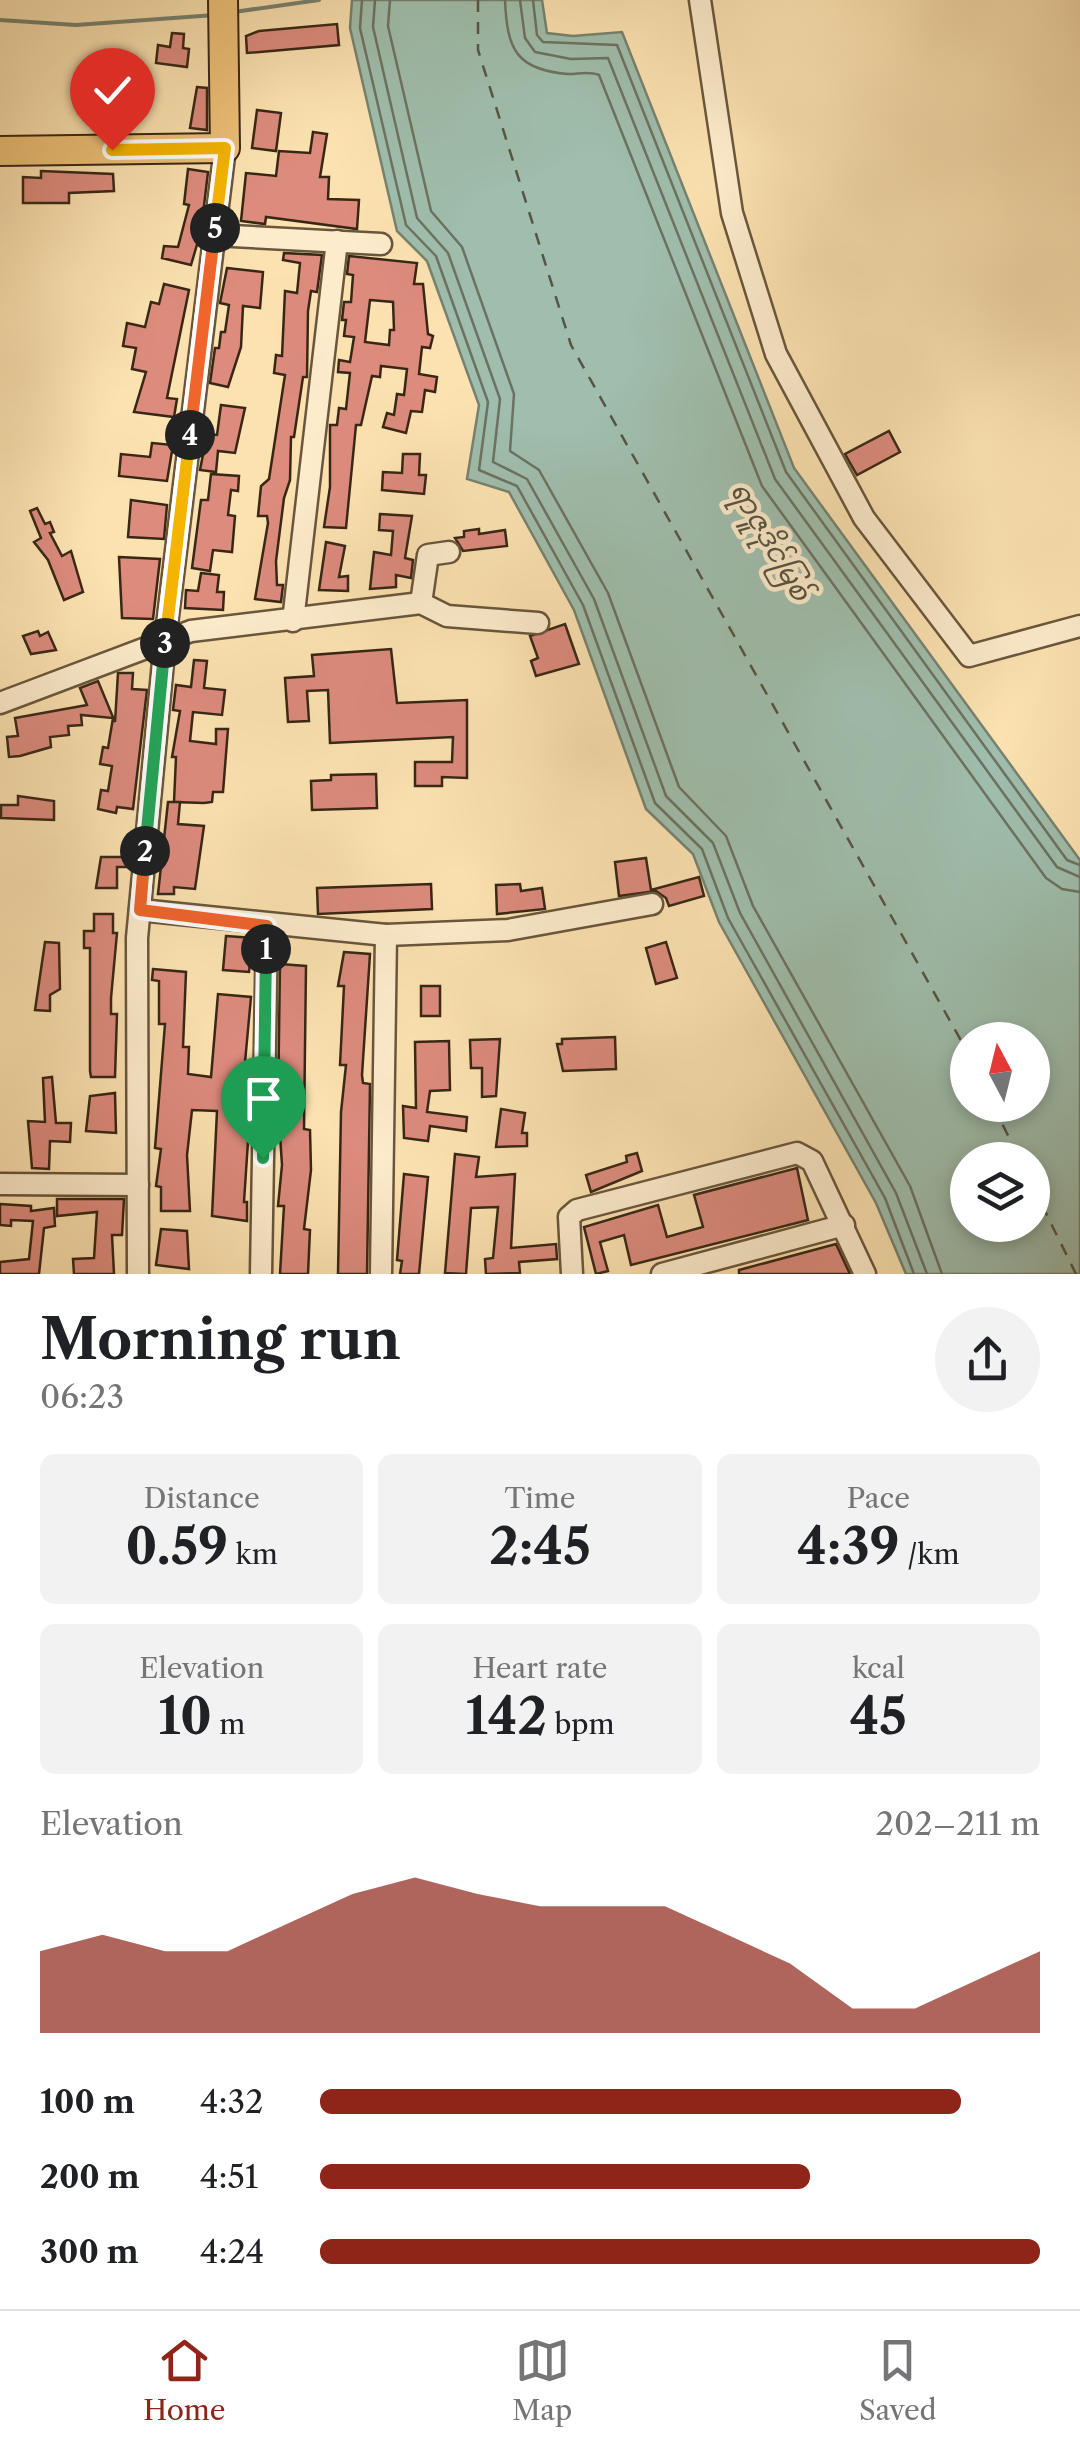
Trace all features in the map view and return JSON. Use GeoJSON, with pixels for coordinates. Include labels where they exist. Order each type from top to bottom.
{"type":"FeatureCollection","features":[{"type":"Feature","properties":{"kind":"main road"},"geometry":{"type":"LineString","coordinates":[[0,151],[225,148],[223,0]]}},
{"type":"Feature","properties":{"kind":"street"},"geometry":{"type":"LineString","coordinates":[[700,0],[732,212],[776,354],[864,518],[969,656],[1080,626]]}},
{"type":"Feature","properties":{"kind":"street"},"geometry":{"type":"LineString","coordinates":[[138,1274],[140,910],[165,641],[225,148]]}},
{"type":"Feature","properties":{"kind":"street"},"geometry":{"type":"LineString","coordinates":[[214,235],[381,244]]}},
{"type":"Feature","properties":{"kind":"street"},"geometry":{"type":"LineString","coordinates":[[293,621],[337,241]]}},
{"type":"Feature","properties":{"kind":"street"},"geometry":{"type":"LineString","coordinates":[[421,603],[428,555],[449,552]]}},
{"type":"Feature","properties":{"kind":"street"},"geometry":{"type":"LineString","coordinates":[[0,703],[191,631],[421,603],[447,616],[538,623]]}},
{"type":"Feature","properties":{"kind":"street"},"geometry":{"type":"LineString","coordinates":[[140,910],[267,926],[386,935],[508,930],[652,904]]}},
{"type":"Feature","properties":{"kind":"street"},"geometry":{"type":"LineString","coordinates":[[261,1274],[267,926]]}},
{"type":"Feature","properties":{"kind":"street"},"geometry":{"type":"LineString","coordinates":[[381,1274],[386,935]]}},
{"type":"Feature","properties":{"kind":"street"},"geometry":{"type":"LineString","coordinates":[[572,1274],[569,1217],[578,1210],[797,1152],[812,1161],[865,1274]]}},
{"type":"Feature","properties":{"kind":"street"},"geometry":{"type":"LineString","coordinates":[[0,1184],[138,1185]]}},
{"type":"Feature","properties":{"kind":"street"},"geometry":{"type":"LineString","coordinates":[[662,1274],[844,1226]]}},
{"type":"Feature","properties":{"kind":"water","name":"ရာဇူဒိုင်မြစ်"},"geometry":{"type":"Polygon","coordinates":[[[352,0],[542,0],[547,33],[573,36],[622,32],[794,468],[1080,860],[1080,1274],[906,1274],[876,1203],[719,922],[693,854],[646,809],[574,610],[509,492],[467,479],[479,405],[427,261],[397,231],[350,28],[352,0]]]}},
{"type":"Feature","properties":{"kind":"building"},"geometry":{"type":"Polygon","coordinates":[[[337,24],[339,45],[247,53],[246,36],[259,31],[337,24]]]}},
{"type":"Feature","properties":{"kind":"building"},"geometry":{"type":"Polygon","coordinates":[[[172,33],[184,34],[183,48],[189,49],[187,67],[156,63],[158,45],[170,47],[172,33]]]}},
{"type":"Feature","properties":{"kind":"building"},"geometry":{"type":"Polygon","coordinates":[[[197,87],[207,88],[207,130],[190,128],[197,87]]]}},
{"type":"Feature","properties":{"kind":"building"},"geometry":{"type":"Polygon","coordinates":[[[257,110],[281,113],[276,151],[252,148],[257,110]]]}},
{"type":"Feature","properties":{"kind":"building"},"geometry":{"type":"Polygon","coordinates":[[[313,132],[327,134],[320,177],[329,177],[328,199],[359,200],[357,229],[266,217],[265,224],[241,221],[246,173],[276,176],[279,151],[310,153],[313,132]]]}},
{"type":"Feature","properties":{"kind":"building"},"geometry":{"type":"Polygon","coordinates":[[[188,169],[208,172],[201,231],[191,265],[162,258],[164,246],[178,247],[189,205],[184,204],[188,169]]]}},
{"type":"Feature","properties":{"kind":"building"},"geometry":{"type":"Polygon","coordinates":[[[41,171],[113,174],[114,191],[69,193],[69,203],[23,203],[23,177],[41,178],[41,171]]]}},
{"type":"Feature","properties":{"kind":"building"},"geometry":{"type":"Polygon","coordinates":[[[284,253],[322,255],[317,292],[311,291],[307,377],[303,377],[291,437],[290,480],[276,561],[277,585],[283,585],[281,602],[255,599],[268,523],[267,516],[258,516],[261,486],[269,479],[285,375],[274,373],[276,355],[282,356],[285,291],[297,293],[300,263],[283,260],[284,253]]]}},
{"type":"Feature","properties":{"kind":"building"},"geometry":{"type":"Polygon","coordinates":[[[349,256],[417,263],[414,284],[423,284],[428,334],[433,336],[430,348],[422,347],[419,374],[437,377],[435,392],[425,390],[422,412],[411,411],[406,433],[383,427],[387,413],[394,415],[397,394],[404,395],[407,369],[381,366],[380,377],[372,376],[361,425],[356,425],[346,528],[324,527],[330,487],[330,425],[337,425],[339,408],[346,409],[350,373],[338,372],[339,360],[350,362],[354,337],[344,336],[346,320],[342,320],[344,302],[351,302],[353,275],[347,274],[349,256]],[[370,300],[365,342],[389,345],[390,330],[394,330],[393,302],[370,300]]]}},
{"type":"Feature","properties":{"kind":"building"},"geometry":{"type":"Polygon","coordinates":[[[227,268],[263,272],[260,308],[243,306],[241,347],[228,387],[210,383],[215,348],[219,348],[221,332],[225,332],[229,305],[220,303],[227,268]]]}},
{"type":"Feature","properties":{"kind":"building"},"geometry":{"type":"Polygon","coordinates":[[[164,284],[189,290],[167,398],[177,399],[174,417],[134,412],[146,372],[132,369],[136,348],[123,346],[127,323],[145,327],[151,302],[159,304],[164,284]]]}},
{"type":"Feature","properties":{"kind":"building"},"geometry":{"type":"Polygon","coordinates":[[[221,405],[245,408],[235,453],[218,451],[216,472],[200,470],[207,434],[217,435],[221,405]]]}},
{"type":"Feature","properties":{"kind":"building"},"geometry":{"type":"Polygon","coordinates":[[[889,431],[900,452],[857,475],[845,454],[889,431]]]}},
{"type":"Feature","properties":{"kind":"building"},"geometry":{"type":"Polygon","coordinates":[[[152,443],[173,445],[167,481],[119,476],[121,454],[150,457],[152,443]]]}},
{"type":"Feature","properties":{"kind":"building"},"geometry":{"type":"Polygon","coordinates":[[[403,454],[420,454],[419,475],[426,475],[424,494],[382,490],[383,472],[402,473],[403,454]]]}},
{"type":"Feature","properties":{"kind":"building"},"geometry":{"type":"Polygon","coordinates":[[[211,474],[239,476],[238,491],[231,490],[228,515],[235,516],[232,552],[213,550],[210,571],[192,568],[201,500],[208,500],[211,474]]]}},
{"type":"Feature","properties":{"kind":"building"},"geometry":{"type":"Polygon","coordinates":[[[131,500],[167,505],[164,539],[128,537],[131,500]]]}},
{"type":"Feature","properties":{"kind":"building"},"geometry":{"type":"Polygon","coordinates":[[[37,508],[45,524],[50,522],[54,532],[50,533],[62,556],[71,551],[83,592],[64,600],[48,560],[34,542],[41,538],[30,511],[37,508]]]}},
{"type":"Feature","properties":{"kind":"building"},"geometry":{"type":"Polygon","coordinates":[[[380,514],[412,516],[405,558],[413,560],[411,578],[396,575],[396,587],[370,589],[374,552],[391,555],[393,531],[379,530],[380,514]]]}},
{"type":"Feature","properties":{"kind":"building"},"geometry":{"type":"Polygon","coordinates":[[[479,529],[479,534],[505,530],[507,546],[463,551],[455,538],[464,537],[464,531],[479,529]]]}},
{"type":"Feature","properties":{"kind":"building"},"geometry":{"type":"Polygon","coordinates":[[[326,542],[345,546],[339,577],[348,576],[348,591],[319,590],[326,542]]]}},
{"type":"Feature","properties":{"kind":"building"},"geometry":{"type":"Polygon","coordinates":[[[119,557],[160,559],[153,619],[122,618],[119,557]]]}},
{"type":"Feature","properties":{"kind":"building"},"geometry":{"type":"Polygon","coordinates":[[[201,573],[219,575],[217,592],[224,592],[223,610],[185,608],[186,590],[198,591],[201,573]]]}},
{"type":"Feature","properties":{"kind":"building"},"geometry":{"type":"Polygon","coordinates":[[[565,624],[579,664],[536,676],[531,661],[538,658],[530,636],[565,624]]]}},
{"type":"Feature","properties":{"kind":"building"},"geometry":{"type":"Polygon","coordinates":[[[38,631],[40,636],[48,632],[56,650],[31,654],[23,636],[38,631]]]}},
{"type":"Feature","properties":{"kind":"building"},"geometry":{"type":"Polygon","coordinates":[[[391,649],[397,703],[467,700],[467,778],[442,777],[442,786],[415,786],[415,762],[452,762],[453,737],[330,743],[328,690],[307,691],[309,721],[288,722],[285,678],[314,676],[312,655],[391,649]]]}},
{"type":"Feature","properties":{"kind":"building"},"geometry":{"type":"Polygon","coordinates":[[[194,660],[207,661],[204,688],[225,690],[222,715],[193,712],[190,741],[216,744],[216,729],[228,729],[223,792],[213,792],[212,802],[174,802],[176,757],[172,757],[180,711],[173,710],[176,685],[191,687],[194,660]]]}},
{"type":"Feature","properties":{"kind":"building"},"geometry":{"type":"Polygon","coordinates":[[[118,673],[133,673],[132,689],[147,690],[133,809],[117,807],[116,813],[98,809],[101,790],[108,791],[112,766],[100,764],[103,747],[108,748],[113,718],[81,715],[82,725],[68,726],[69,735],[50,737],[51,747],[20,756],[9,757],[7,737],[18,736],[15,718],[87,705],[80,688],[98,681],[115,722],[118,673]]]}},
{"type":"Feature","properties":{"kind":"building"},"geometry":{"type":"Polygon","coordinates":[[[376,774],[377,808],[312,810],[311,781],[331,780],[331,775],[376,774]]]}},
{"type":"Feature","properties":{"kind":"building"},"geometry":{"type":"Polygon","coordinates":[[[18,796],[54,801],[54,820],[1,818],[1,805],[18,805],[18,796]]]}},
{"type":"Feature","properties":{"kind":"building"},"geometry":{"type":"Polygon","coordinates":[[[168,802],[180,802],[178,824],[204,826],[195,889],[174,887],[174,894],[158,894],[168,802]]]}},
{"type":"Feature","properties":{"kind":"building"},"geometry":{"type":"Polygon","coordinates":[[[101,857],[126,857],[126,867],[117,867],[117,888],[96,888],[101,857]]]}},
{"type":"Feature","properties":{"kind":"building"},"geometry":{"type":"Polygon","coordinates":[[[646,858],[651,890],[699,877],[704,896],[669,906],[656,891],[619,896],[615,862],[646,858]]]}},
{"type":"Feature","properties":{"kind":"building"},"geometry":{"type":"Polygon","coordinates":[[[431,884],[432,909],[318,914],[317,888],[431,884]]]}},
{"type":"Feature","properties":{"kind":"building"},"geometry":{"type":"Polygon","coordinates":[[[520,884],[521,891],[542,888],[545,909],[497,914],[496,885],[520,884]]]}},
{"type":"Feature","properties":{"kind":"building"},"geometry":{"type":"Polygon","coordinates":[[[94,914],[113,914],[113,933],[117,933],[111,998],[111,1014],[117,1014],[115,1077],[91,1077],[90,1071],[90,948],[84,948],[84,931],[94,931],[94,914]]]}},
{"type":"Feature","properties":{"kind":"building"},"geometry":{"type":"Polygon","coordinates":[[[226,936],[253,938],[249,972],[223,970],[226,936]]]}},
{"type":"Feature","properties":{"kind":"building"},"geometry":{"type":"Polygon","coordinates":[[[45,942],[59,943],[60,989],[50,995],[50,1011],[35,1010],[45,942]]]}},
{"type":"Feature","properties":{"kind":"building"},"geometry":{"type":"Polygon","coordinates":[[[666,942],[677,978],[656,984],[646,948],[666,942]]]}},
{"type":"Feature","properties":{"kind":"building"},"geometry":{"type":"Polygon","coordinates":[[[344,952],[370,954],[362,1075],[363,1083],[370,1084],[367,1274],[338,1274],[341,1112],[346,1065],[340,1065],[344,986],[338,986],[344,952]]]}},
{"type":"Feature","properties":{"kind":"building"},"geometry":{"type":"Polygon","coordinates":[[[280,964],[306,966],[304,1129],[310,1130],[311,1170],[304,1229],[310,1230],[308,1274],[280,1274],[284,1206],[278,1206],[282,1165],[278,1106],[280,964]]]}},
{"type":"Feature","properties":{"kind":"building"},"geometry":{"type":"Polygon","coordinates":[[[153,969],[186,972],[183,1047],[189,1047],[188,1074],[211,1077],[218,994],[251,997],[242,1095],[248,1095],[246,1110],[250,1111],[244,1202],[247,1221],[212,1216],[217,1111],[192,1110],[187,1155],[190,1211],[161,1211],[161,1187],[156,1186],[161,1149],[155,1148],[165,1024],[159,1024],[159,981],[152,980],[153,969]]]}},
{"type":"Feature","properties":{"kind":"building"},"geometry":{"type":"Polygon","coordinates":[[[421,986],[440,986],[440,1016],[421,1016],[421,986]]]}},
{"type":"Feature","properties":{"kind":"building"},"geometry":{"type":"Polygon","coordinates":[[[615,1037],[616,1069],[563,1071],[557,1044],[562,1044],[562,1039],[615,1037]]]}},
{"type":"Feature","properties":{"kind":"building"},"geometry":{"type":"Polygon","coordinates":[[[500,1039],[496,1096],[482,1097],[482,1068],[471,1068],[470,1040],[500,1039]]]}},
{"type":"Feature","properties":{"kind":"building"},"geometry":{"type":"Polygon","coordinates":[[[449,1041],[450,1090],[430,1091],[427,1112],[467,1117],[466,1131],[430,1126],[428,1141],[404,1138],[403,1106],[416,1108],[415,1042],[449,1041]]]}},
{"type":"Feature","properties":{"kind":"building"},"geometry":{"type":"Polygon","coordinates":[[[52,1077],[56,1123],[71,1123],[70,1142],[50,1141],[49,1169],[32,1168],[28,1121],[45,1122],[43,1078],[52,1077]]]}},
{"type":"Feature","properties":{"kind":"building"},"geometry":{"type":"Polygon","coordinates":[[[115,1093],[116,1133],[86,1131],[90,1096],[115,1093]]]}},
{"type":"Feature","properties":{"kind":"building"},"geometry":{"type":"Polygon","coordinates":[[[501,1109],[525,1113],[522,1133],[527,1133],[527,1146],[496,1147],[501,1109]]]}},
{"type":"Feature","properties":{"kind":"building"},"geometry":{"type":"Polygon","coordinates":[[[637,1153],[642,1171],[591,1192],[586,1175],[627,1162],[626,1156],[637,1153]]]}},
{"type":"Feature","properties":{"kind":"building"},"geometry":{"type":"Polygon","coordinates":[[[455,1154],[479,1157],[476,1177],[515,1174],[511,1248],[556,1244],[557,1259],[519,1262],[520,1273],[486,1274],[485,1259],[493,1258],[498,1207],[471,1208],[466,1274],[445,1273],[455,1154]]]}},
{"type":"Feature","properties":{"kind":"building"},"geometry":{"type":"Polygon","coordinates":[[[797,1168],[808,1220],[631,1265],[624,1235],[600,1242],[608,1271],[596,1274],[584,1227],[658,1205],[667,1237],[703,1227],[694,1195],[797,1168]]]}},
{"type":"Feature","properties":{"kind":"building"},"geometry":{"type":"Polygon","coordinates":[[[404,1174],[428,1177],[419,1274],[400,1274],[402,1261],[397,1260],[404,1174]]]}},
{"type":"Feature","properties":{"kind":"building"},"geometry":{"type":"Polygon","coordinates":[[[57,1199],[124,1199],[122,1235],[112,1235],[114,1274],[74,1274],[73,1259],[94,1258],[97,1212],[57,1216],[57,1199]]]}},
{"type":"Feature","properties":{"kind":"building"},"geometry":{"type":"Polygon","coordinates":[[[0,1204],[31,1206],[31,1211],[54,1208],[55,1226],[44,1228],[39,1274],[0,1274],[0,1262],[29,1259],[33,1221],[11,1220],[11,1226],[0,1225],[0,1204]]]}},
{"type":"Feature","properties":{"kind":"building"},"geometry":{"type":"Polygon","coordinates":[[[161,1229],[187,1231],[189,1269],[156,1265],[161,1229]]]}},
{"type":"Feature","properties":{"kind":"building"},"geometry":{"type":"Polygon","coordinates":[[[836,1244],[850,1274],[739,1274],[739,1270],[836,1244]]]}},
{"type":"Feature","properties":{"kind":"waterway"},"geometry":{"type":"LineString","coordinates":[[234,12],[319,0]]}},
{"type":"Feature","properties":{"kind":"waterway"},"geometry":{"type":"LineString","coordinates":[[0,20],[76,25],[215,15]]}},
{"type":"Feature","properties":{"kind":"ferry route"},"geometry":{"type":"LineString","coordinates":[[478,0],[478,50],[571,345],[951,1022]]}},
{"type":"Feature","properties":{"kind":"ferry route"},"geometry":{"type":"LineString","coordinates":[[1001,1122],[1011,1142]]}},
{"type":"Feature","properties":{"kind":"ferry route"},"geometry":{"type":"LineString","coordinates":[[1050,1221],[1076,1274]]}},
{"type":"Feature","properties":{"kind":"route"},"geometry":{"type":"LineString","coordinates":[[112,150],[225,148],[165,641],[140,910],[267,926],[263,1158]]}}]}
